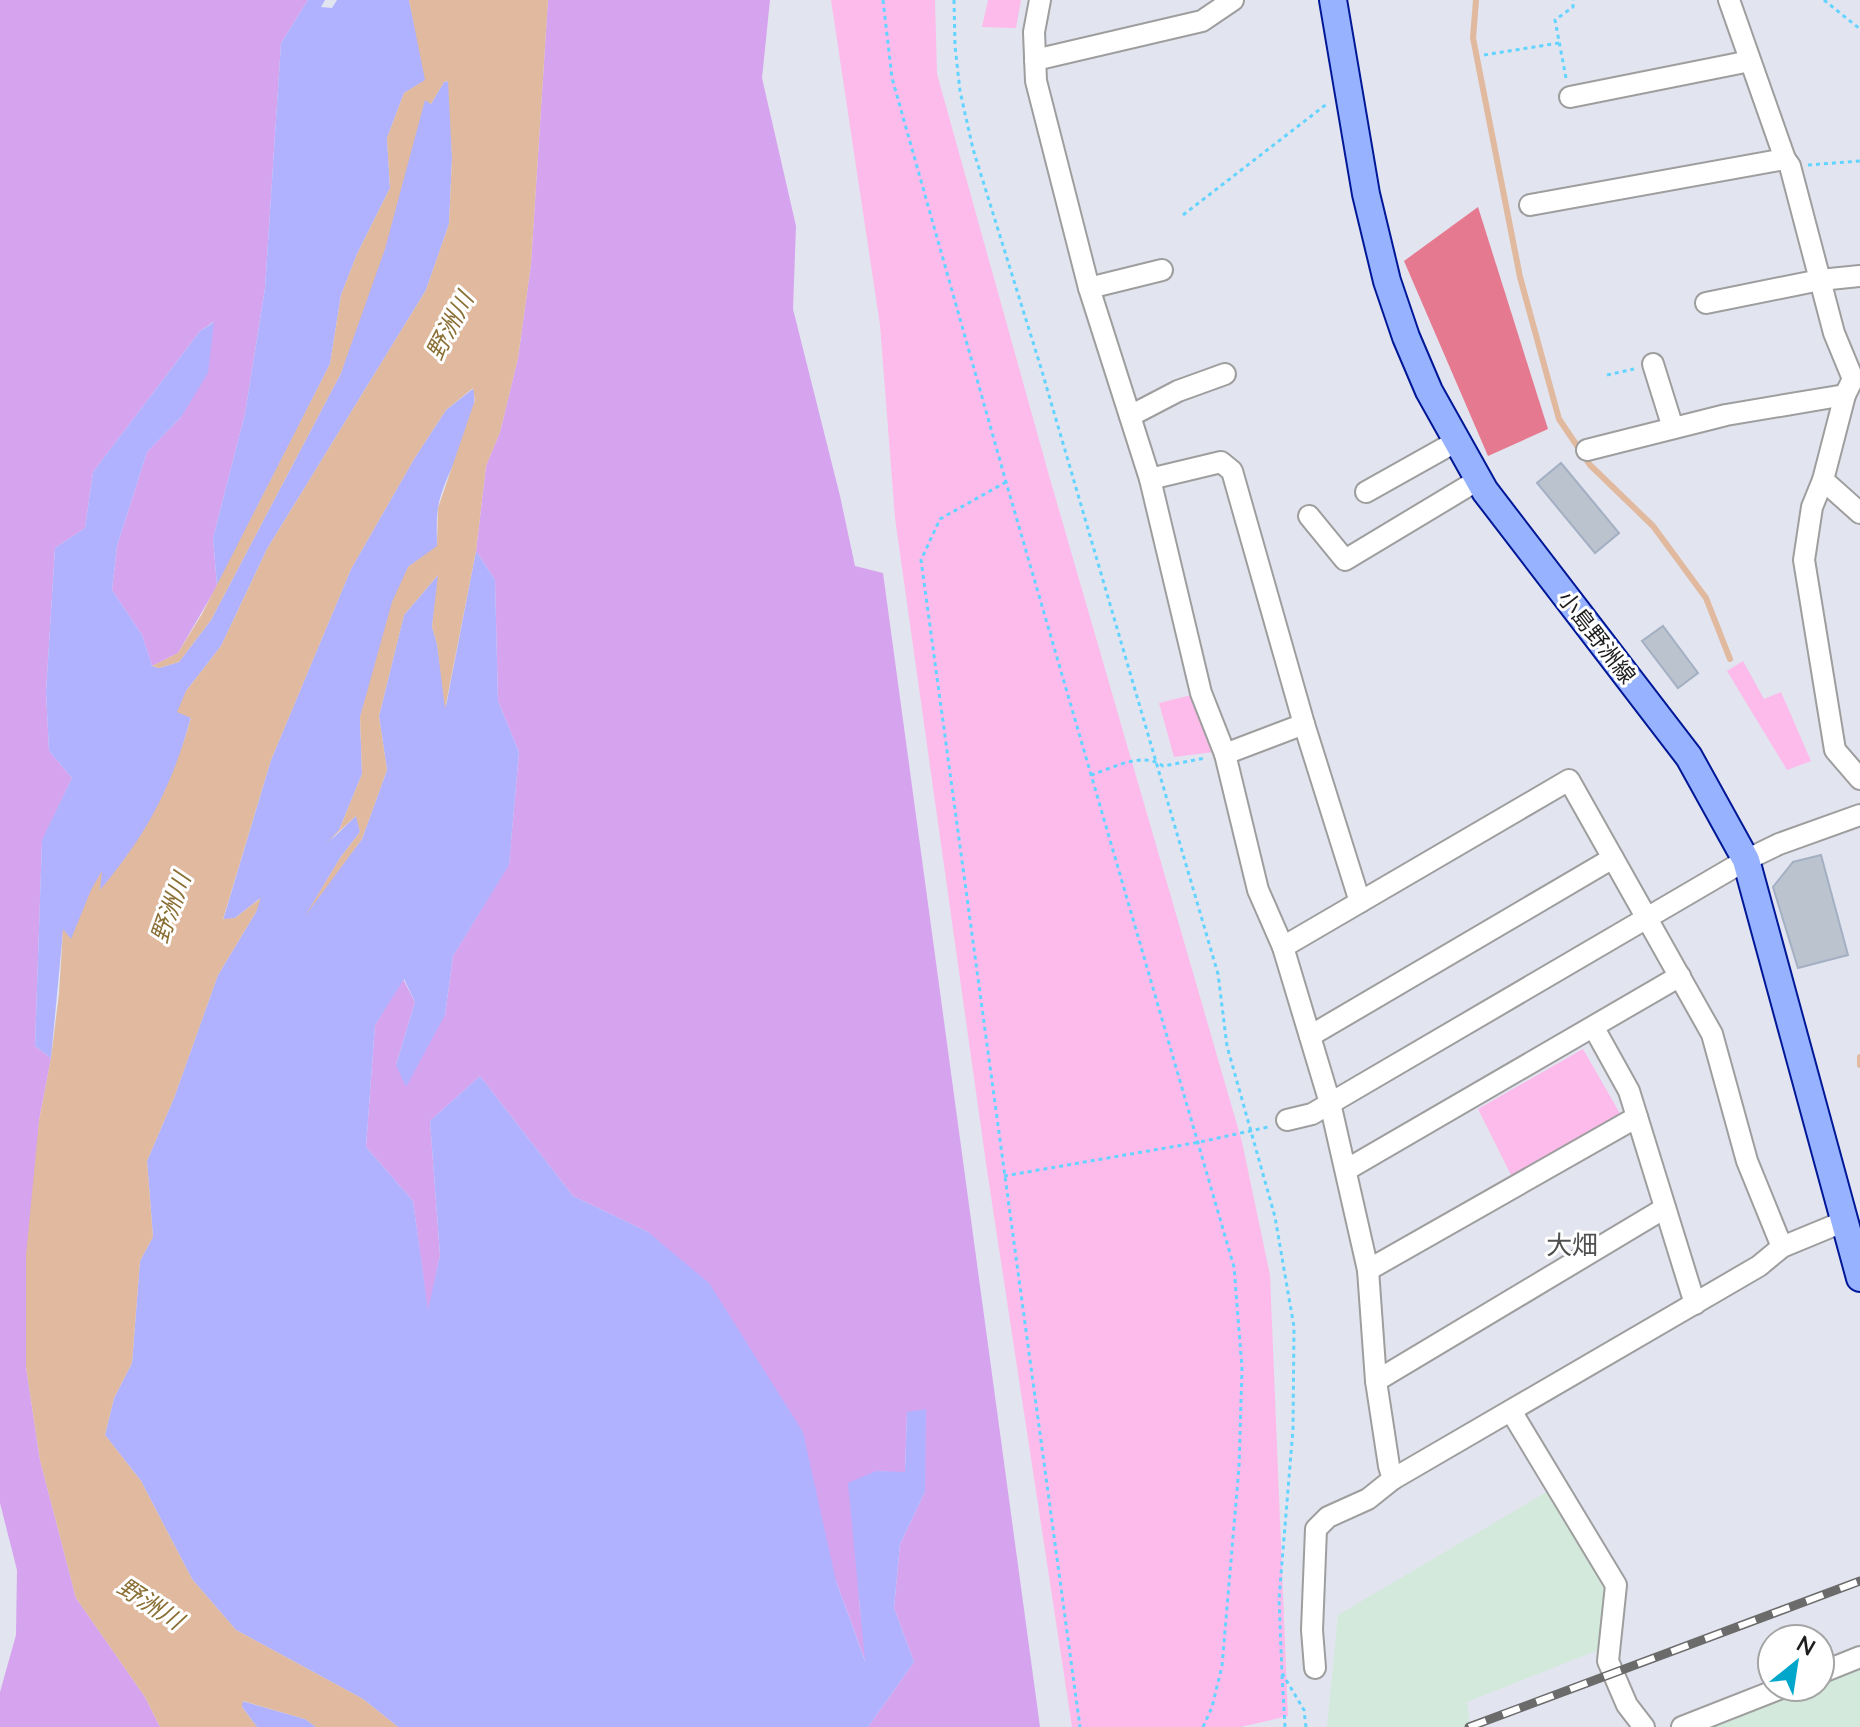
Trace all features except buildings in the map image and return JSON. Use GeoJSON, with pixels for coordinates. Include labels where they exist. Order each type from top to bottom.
{"type":"FeatureCollection","features":[{"type":"Feature","properties":{"kind":"main road","name":"小島野洲線"},"geometry":{"type":"LineString","coordinates":[[1333,0],[1366,194],[1387,281],[1406,337],[1429,391],[1478,480],[1689,757],[1746,860],[1860,1278]]}},
{"type":"Feature","properties":{"kind":"street"},"geometry":{"type":"LineString","coordinates":[[1040,0],[1034,32],[1036,81],[1089,288],[1150,479],[1201,693],[1225,754],[1258,890],[1283,947],[1330,1103],[1346,1170],[1368,1270],[1376,1381],[1393,1479]]}},
{"type":"Feature","properties":{"kind":"street"},"geometry":{"type":"LineString","coordinates":[[1035,60],[1202,21],[1233,0]]}},
{"type":"Feature","properties":{"kind":"street"},"geometry":{"type":"LineString","coordinates":[[1729,0],[1787,163],[1834,333],[1853,385],[1812,507],[1804,560],[1835,750],[1860,779]]}},
{"type":"Feature","properties":{"kind":"street"},"geometry":{"type":"LineString","coordinates":[[1570,97],[1750,61]]}},
{"type":"Feature","properties":{"kind":"street"},"geometry":{"type":"LineString","coordinates":[[1530,205],[1787,163]]}},
{"type":"Feature","properties":{"kind":"street"},"geometry":{"type":"LineString","coordinates":[[1089,288],[1162,270]]}},
{"type":"Feature","properties":{"kind":"street"},"geometry":{"type":"LineString","coordinates":[[1706,303],[1820,280],[1860,276]]}},
{"type":"Feature","properties":{"kind":"street"},"geometry":{"type":"LineString","coordinates":[[1653,364],[1673,428]]}},
{"type":"Feature","properties":{"kind":"street"},"geometry":{"type":"LineString","coordinates":[[1130,416],[1178,391],[1225,374]]}},
{"type":"Feature","properties":{"kind":"street"},"geometry":{"type":"LineString","coordinates":[[1587,450],[1853,385]]}},
{"type":"Feature","properties":{"kind":"street"},"geometry":{"type":"LineString","coordinates":[[1366,492],[1457,441]]}},
{"type":"Feature","properties":{"kind":"street"},"geometry":{"type":"LineString","coordinates":[[1150,479],[1221,462],[1232,471],[1304,724],[1360,902]]}},
{"type":"Feature","properties":{"kind":"street"},"geometry":{"type":"LineString","coordinates":[[1309,516],[1345,560],[1478,480]]}},
{"type":"Feature","properties":{"kind":"street"},"geometry":{"type":"LineString","coordinates":[[1823,480],[1860,513]]}},
{"type":"Feature","properties":{"kind":"street"},"geometry":{"type":"LineString","coordinates":[[1225,754],[1304,724]]}},
{"type":"Feature","properties":{"kind":"street"},"geometry":{"type":"LineString","coordinates":[[1283,947],[1569,780],[1712,1034],[1747,1161],[1782,1247]]}},
{"type":"Feature","properties":{"kind":"street"},"geometry":{"type":"LineString","coordinates":[[1279,1123],[1312,1114],[1746,860],[1779,844],[1860,815]]}},
{"type":"Feature","properties":{"kind":"street"},"geometry":{"type":"LineString","coordinates":[[1310,1036],[1613,858]]}},
{"type":"Feature","properties":{"kind":"street"},"geometry":{"type":"LineString","coordinates":[[1346,1170],[1680,976]]}},
{"type":"Feature","properties":{"kind":"street"},"geometry":{"type":"LineString","coordinates":[[1594,1028],[1629,1091],[1695,1304]]}},
{"type":"Feature","properties":{"kind":"street"},"geometry":{"type":"LineString","coordinates":[[1368,1270],[1637,1117]]}},
{"type":"Feature","properties":{"kind":"street"},"geometry":{"type":"LineString","coordinates":[[1376,1381],[1665,1208]]}},
{"type":"Feature","properties":{"kind":"street"},"geometry":{"type":"LineString","coordinates":[[1315,1668],[1312,1630],[1316,1529],[1328,1517],[1368,1499],[1393,1479],[1759,1266],[1782,1247],[1845,1221]]}},
{"type":"Feature","properties":{"kind":"street"},"geometry":{"type":"LineString","coordinates":[[1511,1411],[1616,1585],[1608,1661],[1627,1705],[1644,1727]]}},
{"type":"Feature","properties":{"kind":"street"},"geometry":{"type":"LineString","coordinates":[[1836,1667],[1860,1657]]}},
{"type":"Feature","properties":{"kind":"street"},"geometry":{"type":"LineString","coordinates":[[1682,1727],[1756,1698]]}},
{"type":"Feature","properties":{"kind":"path"},"geometry":{"type":"LineString","coordinates":[[883,0],[892,78],[1234,1267],[1242,1368],[1239,1467],[1222,1666],[1212,1707],[1203,1727]]}},
{"type":"Feature","properties":{"kind":"path"},"geometry":{"type":"LineString","coordinates":[[954,0],[960,91],[973,149],[1041,368],[1218,974],[1227,1046],[1275,1217],[1294,1327],[1293,1429],[1279,1599],[1285,1727]]}},
{"type":"Feature","properties":{"kind":"path"},"geometry":{"type":"LineString","coordinates":[[1570,97],[1555,20],[1573,7],[1573,0]]}},
{"type":"Feature","properties":{"kind":"path"},"geometry":{"type":"LineString","coordinates":[[1824,0],[1860,29]]}},
{"type":"Feature","properties":{"kind":"path"},"geometry":{"type":"LineString","coordinates":[[1484,55],[1559,43]]}},
{"type":"Feature","properties":{"kind":"path"},"geometry":{"type":"LineString","coordinates":[[1183,215],[1337,96]]}},
{"type":"Feature","properties":{"kind":"path"},"geometry":{"type":"LineString","coordinates":[[1787,163],[1860,161]]}},
{"type":"Feature","properties":{"kind":"path"},"geometry":{"type":"LineString","coordinates":[[1006,482],[940,519],[921,560],[1080,1727]]}},
{"type":"Feature","properties":{"kind":"path"},"geometry":{"type":"LineString","coordinates":[[1091,775],[1138,760],[1154,760],[1163,766],[1225,754]]}},
{"type":"Feature","properties":{"kind":"path"},"geometry":{"type":"LineString","coordinates":[[1004,1176],[1200,1142],[1279,1123]]}},
{"type":"Feature","properties":{"kind":"path"},"geometry":{"type":"LineString","coordinates":[[1282,1673],[1304,1710],[1306,1727]]}},
{"type":"Feature","properties":{"kind":"shaded area"},"geometry":{"type":"Polygon","coordinates":[[[0,0],[308,0],[281,43],[265,288],[245,414],[213,538],[217,586],[178,653],[152,666],[142,635],[112,590],[117,546],[147,452],[181,417],[213,322],[200,331],[93,472],[85,528],[55,548],[46,692],[49,751],[72,778],[42,841],[35,1046],[51,1058],[39,1121],[26,1367],[40,1460],[76,1598],[145,1697],[160,1727],[0,1727],[0,1692],[16,1635],[17,1570],[0,1503],[0,0]]]}},
{"type":"Feature","properties":{"kind":"shaded area"},"geometry":{"type":"Polygon","coordinates":[[[548,0],[770,0],[762,78],[796,226],[793,309],[855,566],[883,573],[1040,1727],[868,1727],[914,1662],[894,1608],[900,1544],[925,1492],[907,1412],[905,1473],[876,1471],[859,1600],[867,1666],[836,1581],[648,1232],[573,1196],[480,1076],[430,1121],[440,1255],[428,1313],[413,1201],[366,1147],[375,1025],[403,979],[415,1002],[396,1065],[445,1015],[453,956],[509,864],[519,752],[498,701],[495,580],[476,551],[486,466],[500,432],[518,358],[531,264],[548,0]]]}},
{"type":"Feature","properties":{"kind":"shaded area"},"geometry":{"type":"Polygon","coordinates":[[[831,0],[935,0],[937,74],[1050,479],[1242,1142],[1270,1275],[1288,1716],[1241,1727],[1072,1727],[987,1170],[895,518],[880,325],[831,0]]]}},
{"type":"Feature","properties":{"kind":"shaded area"},"geometry":{"type":"Polygon","coordinates":[[[988,0],[1021,0],[1016,28],[982,27],[988,0]]]}},
{"type":"Feature","properties":{"kind":"shaded area"},"geometry":{"type":"Polygon","coordinates":[[[1478,207],[1548,429],[1488,456],[1404,261],[1478,207]]]}},
{"type":"Feature","properties":{"kind":"shaded area"},"geometry":{"type":"Polygon","coordinates":[[[1743,661],[1764,699],[1781,692],[1811,761],[1787,770],[1727,671],[1743,661]]]}},
{"type":"Feature","properties":{"kind":"shaded area"},"geometry":{"type":"Polygon","coordinates":[[[1199,693],[1214,752],[1174,757],[1159,703],[1199,693]]]}},
{"type":"Feature","properties":{"kind":"shaded area"},"geometry":{"type":"Polygon","coordinates":[[[1583,1049],[1622,1117],[1511,1175],[1478,1109],[1583,1049]]]}},
{"type":"Feature","properties":{"kind":"shaded area"},"geometry":{"type":"Polygon","coordinates":[[[1550,1490],[1606,1593],[1601,1649],[1467,1702],[1470,1727],[1327,1727],[1338,1615],[1550,1490]]]}},
{"type":"Feature","properties":{"kind":"shaded area"},"geometry":{"type":"Polygon","coordinates":[[[1860,1665],[1860,1727],[1708,1727],[1767,1703],[1836,1703],[1836,1675],[1860,1665]]]}},
{"type":"Feature","properties":{"kind":"sand"},"geometry":{"type":"Polygon","coordinates":[[[308,0],[325,0],[321,7],[332,8],[337,0],[409,0],[426,80],[404,93],[387,138],[390,188],[357,254],[341,295],[330,364],[217,586],[213,538],[245,414],[265,288],[281,43],[308,0]]]}},
{"type":"Feature","properties":{"kind":"sand"},"geometry":{"type":"Polygon","coordinates":[[[449,81],[452,158],[449,224],[426,290],[267,549],[221,646],[186,691],[191,717],[176,769],[145,832],[100,892],[100,874],[71,940],[63,931],[51,1058],[35,1046],[42,840],[72,778],[49,751],[46,692],[55,548],[85,528],[93,472],[200,331],[214,322],[208,373],[181,417],[147,452],[117,546],[112,590],[142,635],[152,666],[159,668],[179,662],[211,620],[341,373],[425,99],[431,104],[444,82],[449,81]]]}},
{"type":"Feature","properties":{"kind":"sand"},"geometry":{"type":"Polygon","coordinates":[[[474,388],[474,404],[467,434],[447,478],[438,508],[437,547],[408,567],[360,717],[362,774],[339,830],[331,840],[357,815],[360,832],[340,858],[312,905],[362,839],[387,770],[379,716],[404,615],[439,574],[432,627],[446,706],[476,551],[495,580],[498,701],[519,752],[509,865],[453,956],[445,1015],[406,1087],[396,1065],[415,1002],[404,979],[375,1025],[366,1147],[413,1201],[428,1310],[440,1255],[430,1121],[480,1076],[573,1196],[648,1232],[709,1283],[803,1432],[836,1581],[865,1661],[848,1483],[876,1471],[905,1472],[907,1412],[926,1409],[925,1492],[900,1544],[894,1608],[914,1662],[868,1727],[398,1727],[363,1699],[236,1630],[192,1579],[141,1481],[105,1435],[114,1398],[132,1363],[140,1261],[153,1237],[147,1161],[174,1098],[218,975],[256,912],[259,899],[235,918],[223,920],[271,760],[351,569],[446,410],[474,388]]]}},
{"type":"Feature","properties":{"kind":"sand"},"geometry":{"type":"Polygon","coordinates":[[[242,1701],[305,1719],[316,1727],[257,1727],[242,1707],[242,1701]]]}},
{"type":"Feature","properties":{"kind":"water","name":"野洲川"},"geometry":{"type":"Polygon","coordinates":[[[409,0],[548,0],[531,264],[518,358],[500,432],[486,466],[476,551],[445,709],[432,627],[438,575],[404,615],[379,716],[387,770],[362,839],[305,916],[340,858],[360,832],[356,816],[324,845],[339,830],[362,774],[360,717],[392,602],[408,567],[437,546],[438,508],[475,400],[473,388],[446,410],[351,569],[271,760],[223,919],[235,918],[261,898],[256,912],[218,975],[174,1098],[147,1161],[153,1237],[140,1261],[132,1363],[114,1398],[105,1435],[141,1481],[192,1579],[236,1630],[363,1699],[398,1727],[316,1727],[305,1719],[243,1701],[242,1707],[257,1727],[160,1727],[145,1697],[76,1598],[40,1460],[26,1367],[26,1255],[39,1121],[59,994],[63,929],[71,939],[102,871],[100,890],[156,809],[175,767],[191,718],[177,712],[186,691],[221,646],[267,549],[426,290],[449,224],[452,158],[448,81],[444,82],[431,104],[425,100],[385,249],[341,373],[211,620],[179,662],[159,668],[152,666],[178,653],[202,614],[330,364],[341,295],[357,254],[390,188],[387,138],[404,93],[425,80],[409,0]]]}},
{"type":"Feature","properties":{"kind":"waterway"},"geometry":{"type":"LineString","coordinates":[[1476,0],[1473,38],[1520,277],[1559,419],[1590,465],[1653,526],[1706,598],[1730,659]]}},
{"type":"Feature","properties":{"kind":"waterway"},"geometry":{"type":"LineString","coordinates":[[1860,1057],[1860,1065]]}},
{"type":"Feature","properties":{"kind":"railway"},"geometry":{"type":"LineString","coordinates":[[1469,1727],[1860,1581]]}},
{"type":"Feature","properties":{"kind":"district","name":"大畑"},"geometry":{"type":"Point","coordinates":[1572,1245]}}]}
